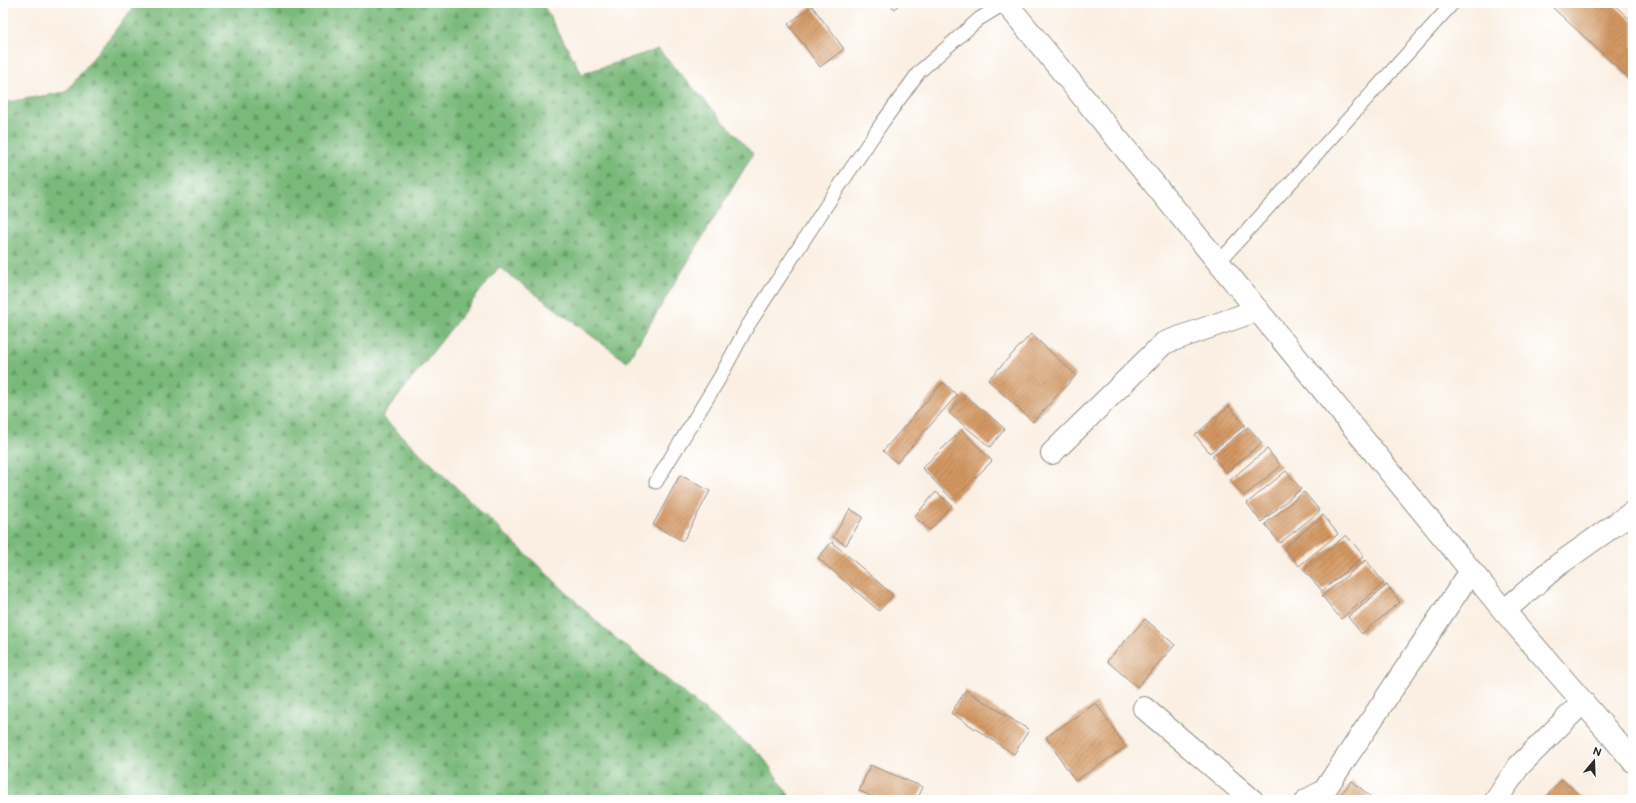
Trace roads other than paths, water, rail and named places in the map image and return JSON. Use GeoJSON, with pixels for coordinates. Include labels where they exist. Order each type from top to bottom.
{"type":"FeatureCollection","features":[{"type":"Feature","properties":{"kind":"main road"},"geometry":{"type":"LineString","coordinates":[[1005,3],[1504,611],[1584,702],[1633,761]]}},
{"type":"Feature","properties":{"kind":"main road"},"geometry":{"type":"LineString","coordinates":[[1052,453],[1164,343],[1258,310]]}},
{"type":"Feature","properties":{"kind":"main road"},"geometry":{"type":"LineString","coordinates":[[1504,611],[1558,565],[1633,512]]}},
{"type":"Feature","properties":{"kind":"main road"},"geometry":{"type":"LineString","coordinates":[[1307,800],[1324,791],[1471,571]]}},
{"type":"Feature","properties":{"kind":"main road"},"geometry":{"type":"LineString","coordinates":[[1496,800],[1519,766],[1584,702]]}},
{"type":"Feature","properties":{"kind":"main road"},"geometry":{"type":"LineString","coordinates":[[1144,708],[1252,800]]}},
{"type":"Feature","properties":{"kind":"lane"},"geometry":{"type":"LineString","coordinates":[[656,482],[719,379],[747,327],[832,197],[919,72],[979,19],[1005,3]]}},
{"type":"Feature","properties":{"kind":"lane"},"geometry":{"type":"LineString","coordinates":[[1219,262],[1453,3]]}}]}
